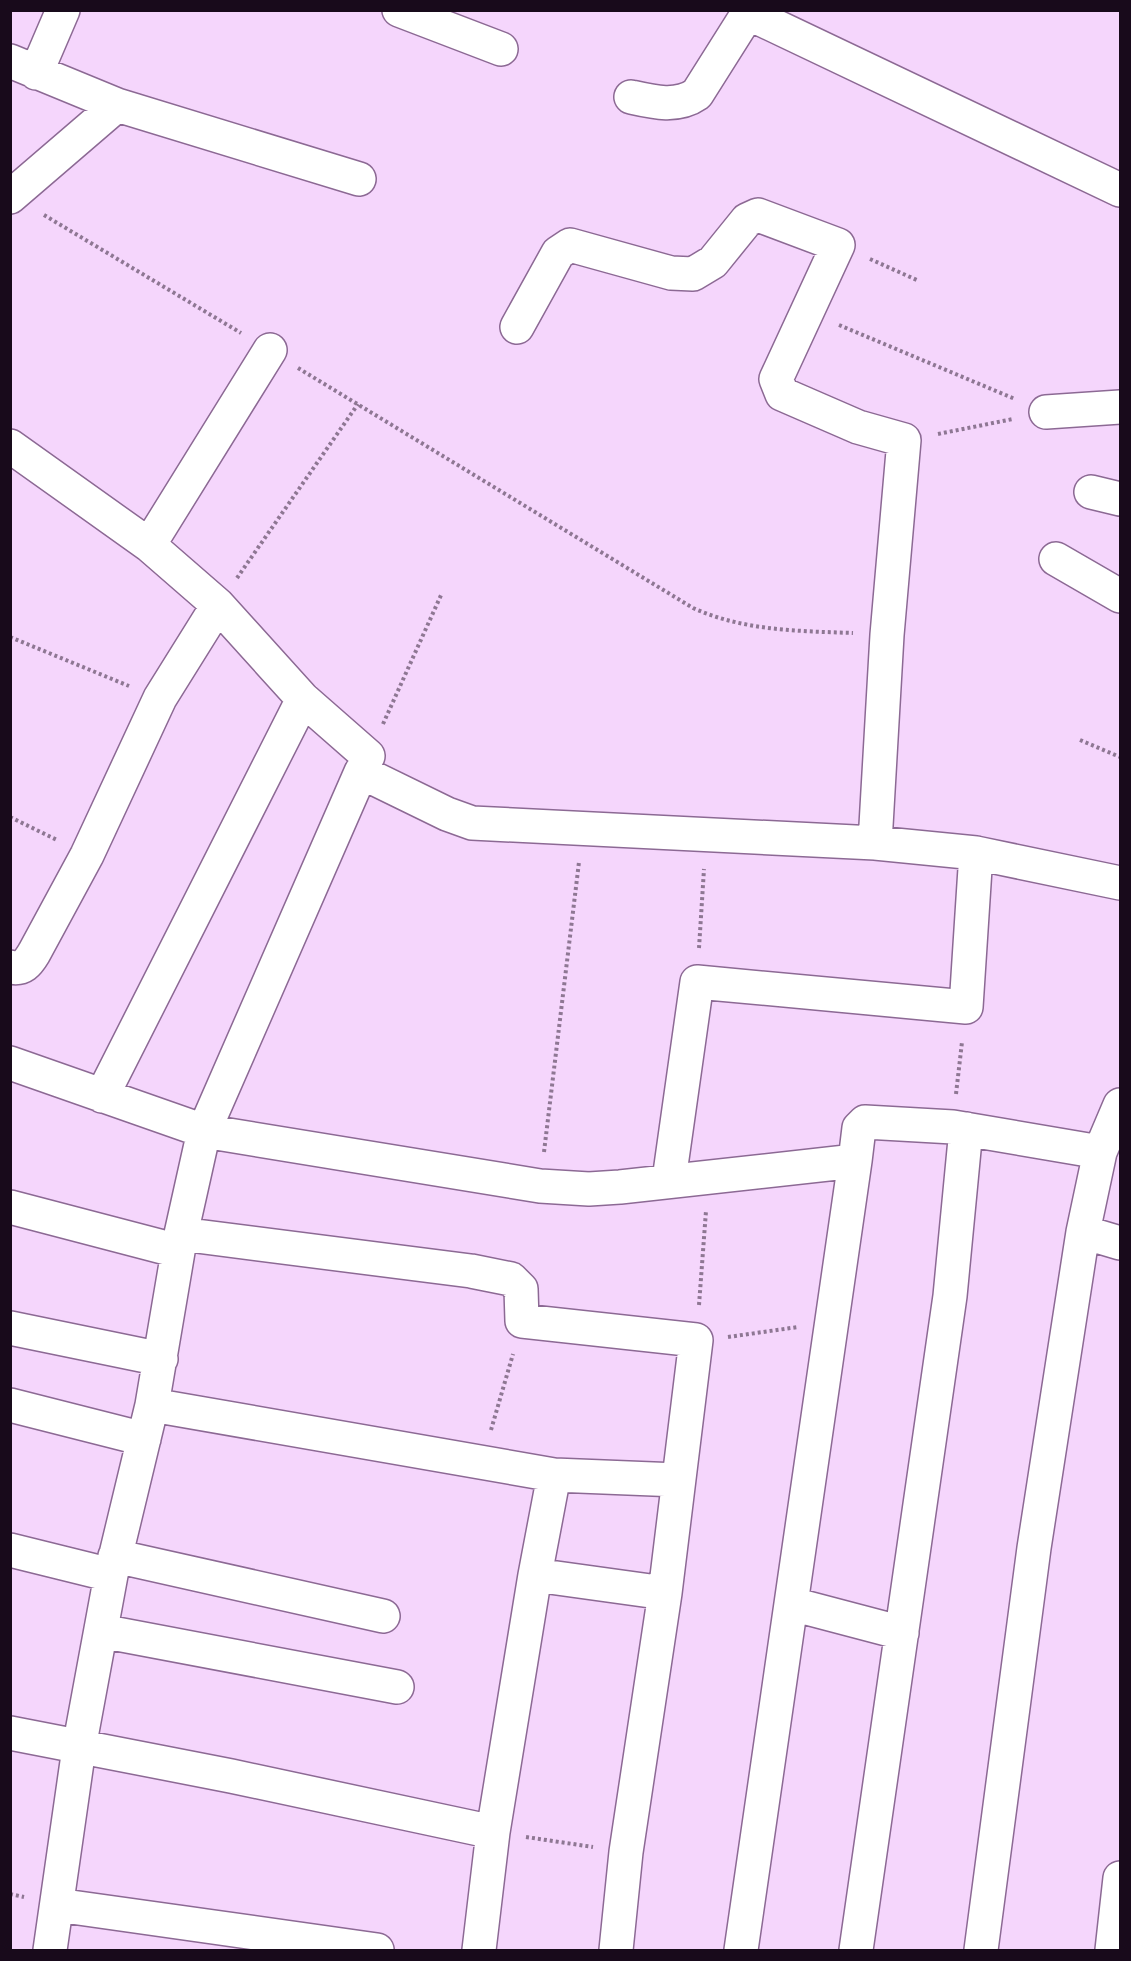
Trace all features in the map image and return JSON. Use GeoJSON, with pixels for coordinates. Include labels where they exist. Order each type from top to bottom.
{"type":"FeatureCollection","features":[{"type":"Feature","properties":{"kind":"street"},"geometry":{"type":"LineString","coordinates":[[63,10],[23,67],[117,105],[359,180]]}},
{"type":"Feature","properties":{"kind":"street"},"geometry":{"type":"LineString","coordinates":[[399,10],[501,49]]}},
{"type":"Feature","properties":{"kind":"street"},"geometry":{"type":"LineString","coordinates":[[631,97],[671,103],[690,99],[697,94],[749,12],[1120,190]]}},
{"type":"Feature","properties":{"kind":"street"},"geometry":{"type":"LineString","coordinates":[[11,197],[117,105]]}},
{"type":"Feature","properties":{"kind":"street"},"geometry":{"type":"LineString","coordinates":[[518,327],[558,253],[570,245],[670,273],[693,274],[720,254],[747,220],[758,215],[837,245],[777,374],[778,390],[858,427],[904,440],[887,635],[875,843]]}},
{"type":"Feature","properties":{"kind":"street"},"geometry":{"type":"LineString","coordinates":[[149,545],[270,350]]}},
{"type":"Feature","properties":{"kind":"street"},"geometry":{"type":"LineString","coordinates":[[1046,412],[1120,406]]}},
{"type":"Feature","properties":{"kind":"street"},"geometry":{"type":"LineString","coordinates":[[10,446],[149,545],[218,605],[303,699],[368,756]]}},
{"type":"Feature","properties":{"kind":"street"},"geometry":{"type":"LineString","coordinates":[[1056,559],[1120,597]]}},
{"type":"Feature","properties":{"kind":"street"},"geometry":{"type":"LineString","coordinates":[[10,967],[17,969],[28,964],[87,855],[160,698],[218,605]]}},
{"type":"Feature","properties":{"kind":"street"},"geometry":{"type":"LineString","coordinates":[[102,1096],[303,699]]}},
{"type":"Feature","properties":{"kind":"street"},"geometry":{"type":"LineString","coordinates":[[50,1950],[79,1748],[113,1565],[152,1405],[180,1242],[204,1131],[361,772],[447,814],[472,823],[583,826],[875,843],[976,853],[1120,883]]}},
{"type":"Feature","properties":{"kind":"street"},"geometry":{"type":"LineString","coordinates":[[669,1180],[697,982],[966,1007],[976,853]]}},
{"type":"Feature","properties":{"kind":"street"},"geometry":{"type":"LineString","coordinates":[[10,1063],[204,1131],[540,1186],[610,1188],[855,1161]]}},
{"type":"Feature","properties":{"kind":"street"},"geometry":{"type":"LineString","coordinates":[[981,1950],[1034,1548],[1083,1232],[1100,1152],[1120,1105]]}},
{"type":"Feature","properties":{"kind":"street"},"geometry":{"type":"LineString","coordinates":[[741,1950],[859,1128],[865,1122],[959,1128],[1100,1152]]}},
{"type":"Feature","properties":{"kind":"street"},"geometry":{"type":"LineString","coordinates":[[856,1950],[950,1296],[959,1128]]}},
{"type":"Feature","properties":{"kind":"street"},"geometry":{"type":"LineString","coordinates":[[10,1207],[180,1242],[471,1271],[511,1280],[521,1289],[522,1321],[696,1340],[664,1593],[626,1852],[616,1950]]}},
{"type":"Feature","properties":{"kind":"street"},"geometry":{"type":"LineString","coordinates":[[1083,1232],[1120,1243]]}},
{"type":"Feature","properties":{"kind":"street"},"geometry":{"type":"LineString","coordinates":[[10,1328],[160,1359]]}},
{"type":"Feature","properties":{"kind":"street"},"geometry":{"type":"LineString","coordinates":[[10,1405],[144,1439]]}},
{"type":"Feature","properties":{"kind":"street"},"geometry":{"type":"LineString","coordinates":[[152,1405],[554,1475],[678,1480]]}},
{"type":"Feature","properties":{"kind":"street"},"geometry":{"type":"LineString","coordinates":[[479,1950],[493,1832],[535,1575],[554,1475]]}},
{"type":"Feature","properties":{"kind":"street"},"geometry":{"type":"LineString","coordinates":[[10,1550],[113,1565],[384,1616]]}},
{"type":"Feature","properties":{"kind":"street"},"geometry":{"type":"LineString","coordinates":[[535,1575],[664,1593]]}},
{"type":"Feature","properties":{"kind":"street"},"geometry":{"type":"LineString","coordinates":[[792,1604],[902,1633]]}},
{"type":"Feature","properties":{"kind":"street"},"geometry":{"type":"LineString","coordinates":[[101,1631],[398,1687]]}},
{"type":"Feature","properties":{"kind":"street"},"geometry":{"type":"LineString","coordinates":[[10,1733],[231,1776],[493,1832]]}},
{"type":"Feature","properties":{"kind":"street"},"geometry":{"type":"LineString","coordinates":[[1112,1950],[1120,1878]]}},
{"type":"Feature","properties":{"kind":"street"},"geometry":{"type":"LineString","coordinates":[[57,1905],[377,1950]]}},
{"type":"Feature","properties":{"kind":"path"},"geometry":{"type":"LineString","coordinates":[[11,197],[270,350],[693,609],[713,617],[787,630],[887,635]]}},
{"type":"Feature","properties":{"kind":"path"},"geometry":{"type":"LineString","coordinates":[[837,245],[919,281]]}},
{"type":"Feature","properties":{"kind":"path"},"geometry":{"type":"LineString","coordinates":[[805,311],[1046,412]]}},
{"type":"Feature","properties":{"kind":"path"},"geometry":{"type":"LineString","coordinates":[[218,605],[358,404]]}},
{"type":"Feature","properties":{"kind":"path"},"geometry":{"type":"LineString","coordinates":[[904,440],[1046,412]]}},
{"type":"Feature","properties":{"kind":"path"},"geometry":{"type":"LineString","coordinates":[[368,756],[442,593]]}},
{"type":"Feature","properties":{"kind":"path"},"geometry":{"type":"LineString","coordinates":[[10,636],[160,698]]}},
{"type":"Feature","properties":{"kind":"path"},"geometry":{"type":"LineString","coordinates":[[1080,740],[1120,757]]}},
{"type":"Feature","properties":{"kind":"path"},"geometry":{"type":"LineString","coordinates":[[10,817],[87,855]]}},
{"type":"Feature","properties":{"kind":"path"},"geometry":{"type":"LineString","coordinates":[[540,1186],[583,826]]}},
{"type":"Feature","properties":{"kind":"path"},"geometry":{"type":"LineString","coordinates":[[697,982],[706,833]]}},
{"type":"Feature","properties":{"kind":"path"},"geometry":{"type":"LineString","coordinates":[[959,1128],[966,1007]]}},
{"type":"Feature","properties":{"kind":"path"},"geometry":{"type":"LineString","coordinates":[[709,1177],[696,1340],[832,1321]]}},
{"type":"Feature","properties":{"kind":"path"},"geometry":{"type":"LineString","coordinates":[[482,1461],[522,1321]]}},
{"type":"Feature","properties":{"kind":"path"},"geometry":{"type":"LineString","coordinates":[[493,1832],[626,1852]]}}]}
